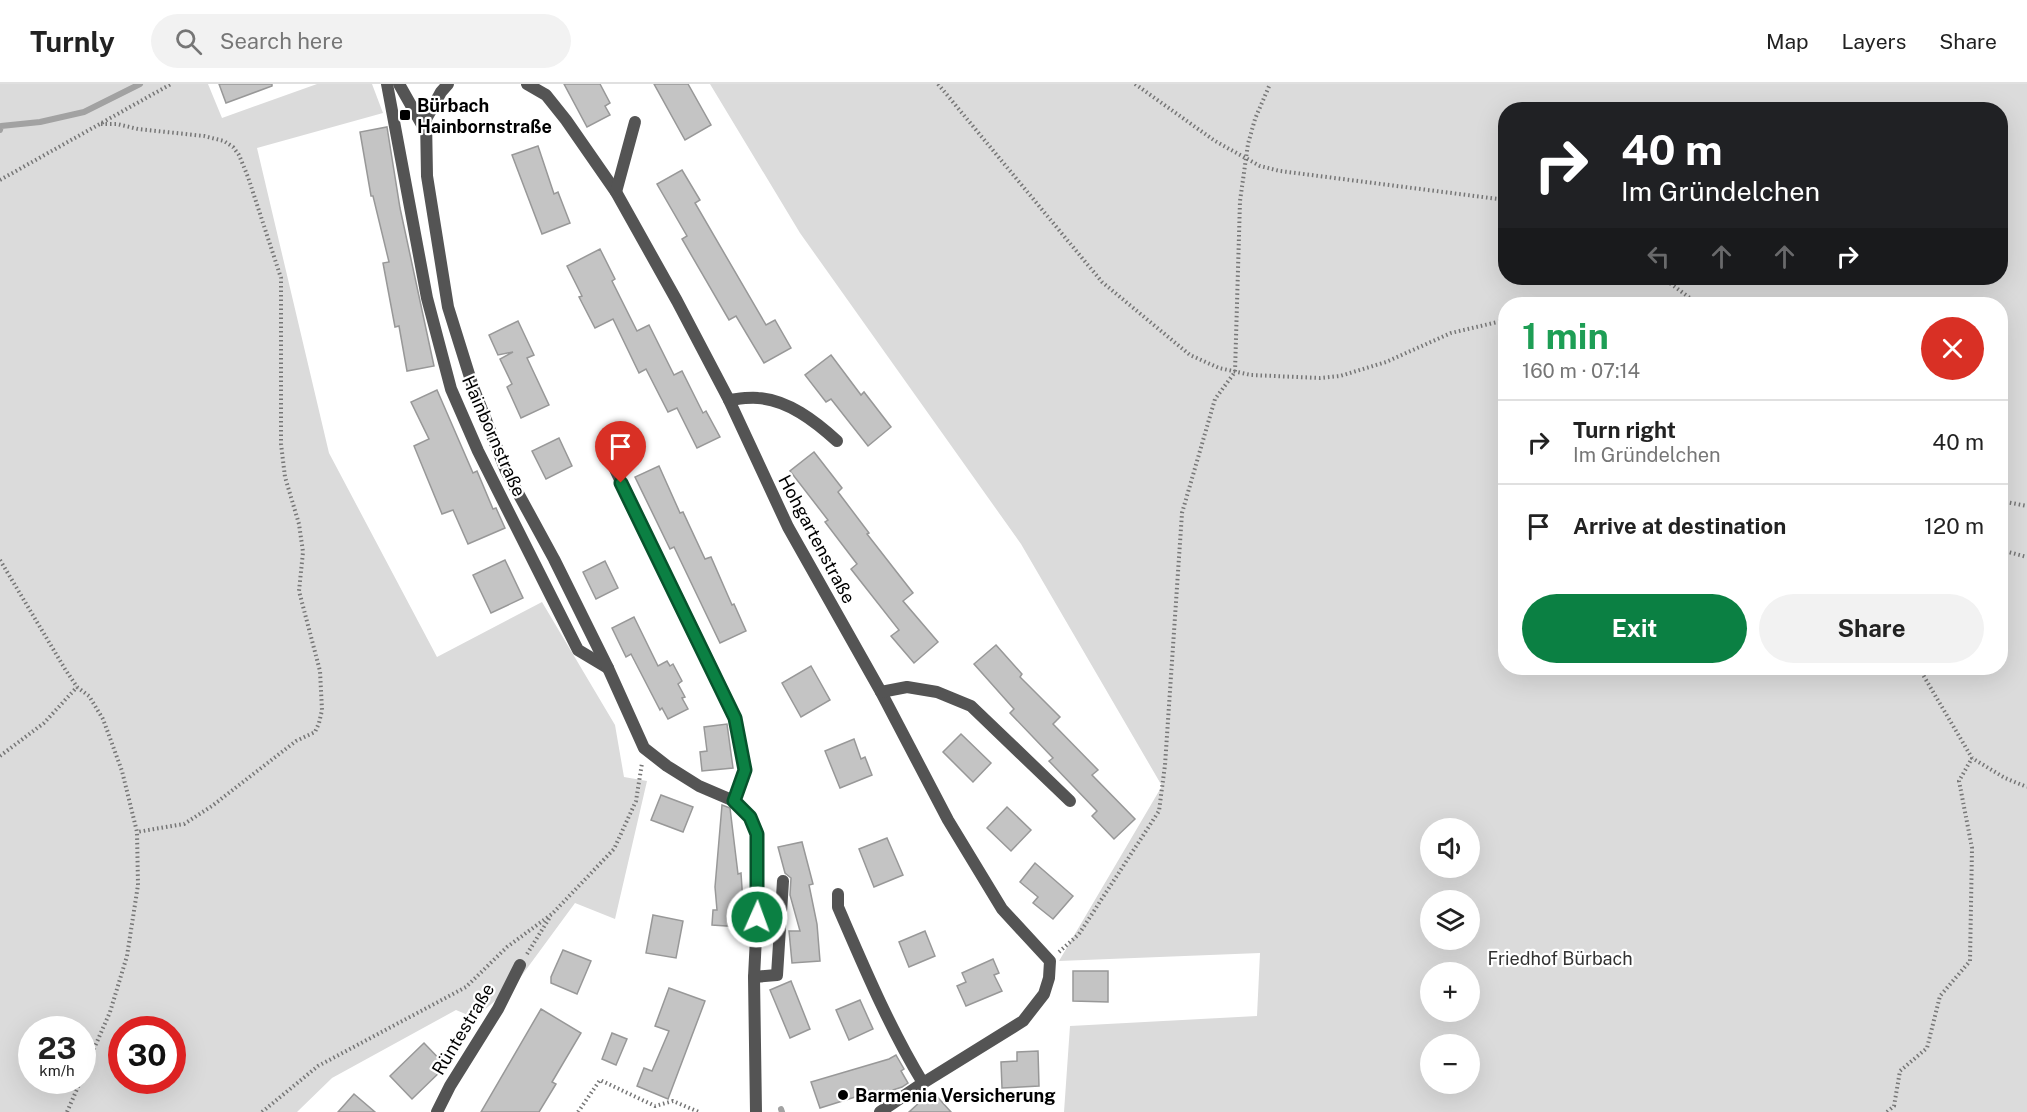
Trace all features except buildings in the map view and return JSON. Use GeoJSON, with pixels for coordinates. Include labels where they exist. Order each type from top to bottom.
{"type":"FeatureCollection","features":[{"type":"Feature","properties":{"kind":"street","name":"Hainbornstraße"},"geometry":{"type":"LineString","coordinates":[[387,84],[427,298],[451,389],[478,451],[578,650],[608,668]]}},
{"type":"Feature","properties":{"kind":"street","name":"Hainbornstraße"},"geometry":{"type":"LineString","coordinates":[[399,84],[425,130]]}},
{"type":"Feature","properties":{"kind":"street","name":"Hainbornstraße"},"geometry":{"type":"LineString","coordinates":[[448,84],[426,118],[427,176],[448,307],[473,387],[506,471],[554,559],[608,668],[644,748],[699,786],[734,801],[750,817],[757,834],[758,897],[754,977],[756,1112]]}},
{"type":"Feature","properties":{"kind":"street","name":"Hohgartenstraße"},"geometry":{"type":"LineString","coordinates":[[527,84],[546,95],[616,192],[729,400],[788,527],[881,692],[948,820],[1002,909],[1050,961]]}},
{"type":"Feature","properties":{"kind":"street"},"geometry":{"type":"LineString","coordinates":[[616,192],[634,122]]}},
{"type":"Feature","properties":{"kind":"street"},"geometry":{"type":"LineString","coordinates":[[729,400],[758,398],[782,405],[813,420],[837,441]]}},
{"type":"Feature","properties":{"kind":"street"},"geometry":{"type":"LineString","coordinates":[[611,461],[735,718],[745,770],[734,801]]}},
{"type":"Feature","properties":{"kind":"street"},"geometry":{"type":"LineString","coordinates":[[881,692],[907,687],[937,692],[971,706],[1070,801]]}},
{"type":"Feature","properties":{"kind":"street"},"geometry":{"type":"LineString","coordinates":[[754,977],[777,975],[783,881]]}},
{"type":"Feature","properties":{"kind":"street"},"geometry":{"type":"LineString","coordinates":[[838,894],[838,907],[879,999],[904,1052],[923,1083]]}},
{"type":"Feature","properties":{"kind":"street"},"geometry":{"type":"LineString","coordinates":[[880,1112],[1023,1021],[1044,994],[1049,978],[1050,961]]}},
{"type":"Feature","properties":{"kind":"street","name":"Rüntestraße"},"geometry":{"type":"LineString","coordinates":[[437,1112],[450,1086],[498,1009],[520,965]]}},
{"type":"Feature","properties":{"kind":"path"},"geometry":{"type":"LineString","coordinates":[[0,180],[51,149],[171,84]]}},
{"type":"Feature","properties":{"kind":"path"},"geometry":{"type":"LineString","coordinates":[[938,84],[1102,282],[1190,355],[1219,368],[1235,372],[1320,378],[1340,376],[1386,363],[1451,333],[1498,322]]}},
{"type":"Feature","properties":{"kind":"path"},"geometry":{"type":"LineString","coordinates":[[1135,84],[1207,135],[1260,166],[1280,171],[1498,199]]}},
{"type":"Feature","properties":{"kind":"path"},"geometry":{"type":"LineString","coordinates":[[1050,961],[1079,934],[1159,811],[1165,765],[1182,513],[1215,399],[1235,372],[1240,201],[1255,119],[1270,84]]}},
{"type":"Feature","properties":{"kind":"path"},"geometry":{"type":"LineString","coordinates":[[100,124],[117,124],[138,129],[204,136],[224,141],[239,155],[281,278],[281,444],[285,477],[299,524],[303,552],[299,591],[320,671],[322,710],[315,732],[296,741],[212,806],[183,824],[137,832]]}},
{"type":"Feature","properties":{"kind":"path"},"geometry":{"type":"LineString","coordinates":[[1672,285],[1689,297]]}},
{"type":"Feature","properties":{"kind":"path"},"geometry":{"type":"LineString","coordinates":[[2008,502],[2027,506]]}},
{"type":"Feature","properties":{"kind":"path"},"geometry":{"type":"LineString","coordinates":[[2008,552],[2027,557]]}},
{"type":"Feature","properties":{"kind":"path"},"geometry":{"type":"LineString","coordinates":[[0,560],[77,687],[89,696],[102,719],[122,771],[137,832],[138,885],[127,956],[110,1012],[96,1045]]}},
{"type":"Feature","properties":{"kind":"path"},"geometry":{"type":"LineString","coordinates":[[1923,675],[1972,758],[2004,778],[2027,787]]}},
{"type":"Feature","properties":{"kind":"path"},"geometry":{"type":"LineString","coordinates":[[0,756],[44,723],[77,687]]}},
{"type":"Feature","properties":{"kind":"path"},"geometry":{"type":"LineString","coordinates":[[262,1112],[318,1066],[466,987],[507,947],[552,914],[614,849],[636,801],[644,748]]}},
{"type":"Feature","properties":{"kind":"path"},"geometry":{"type":"LineString","coordinates":[[1887,1112],[1894,1106],[1900,1071],[1927,1048],[1940,996],[1970,961],[1972,848],[1959,781],[1972,758]]}},
{"type":"Feature","properties":{"kind":"path"},"geometry":{"type":"LineString","coordinates":[[520,965],[552,914]]}},
{"type":"Feature","properties":{"kind":"path"},"geometry":{"type":"LineString","coordinates":[[578,1112],[600,1080],[656,1106],[673,1101],[699,1112]]}},
{"type":"Feature","properties":{"kind":"path"},"geometry":{"type":"LineString","coordinates":[[67,1112],[75,1094]]}},
{"type":"Feature","properties":{"kind":"green space"},"geometry":{"type":"Polygon","coordinates":[[[0,84],[208,84],[222,118],[317,84],[372,84],[383,113],[257,148],[329,453],[437,657],[542,602],[615,725],[624,777],[647,781],[615,919],[575,903],[517,982],[475,1018],[456,1010],[332,1078],[297,1112],[0,1112],[0,84]]]}},
{"type":"Feature","properties":{"kind":"green space","name":"Friedhof Bürbach"},"geometry":{"type":"Polygon","coordinates":[[[710,84],[2027,84],[2027,1112],[1064,1112],[1070,1026],[1257,1016],[1260,953],[1059,961],[1162,786],[1021,544],[800,233],[710,84]]]}},
{"type":"Feature","properties":{"kind":"waterway"},"geometry":{"type":"LineString","coordinates":[[0,130],[1,126],[40,122],[84,112],[140,84]]}},
{"type":"Feature","properties":{"kind":"place","name":"Bürbach Hainbornstraße"},"geometry":{"type":"Point","coordinates":[405,115]}},
{"type":"Feature","properties":{"kind":"place","name":"Barmenia Versicherung"},"geometry":{"type":"Point","coordinates":[843,1095]}},
{"type":"Feature","properties":{"kind":"route"},"geometry":{"type":"LineString","coordinates":[[621,483],[735,718],[745,770],[734,801],[750,817],[757,834],[757,917]]}}]}
